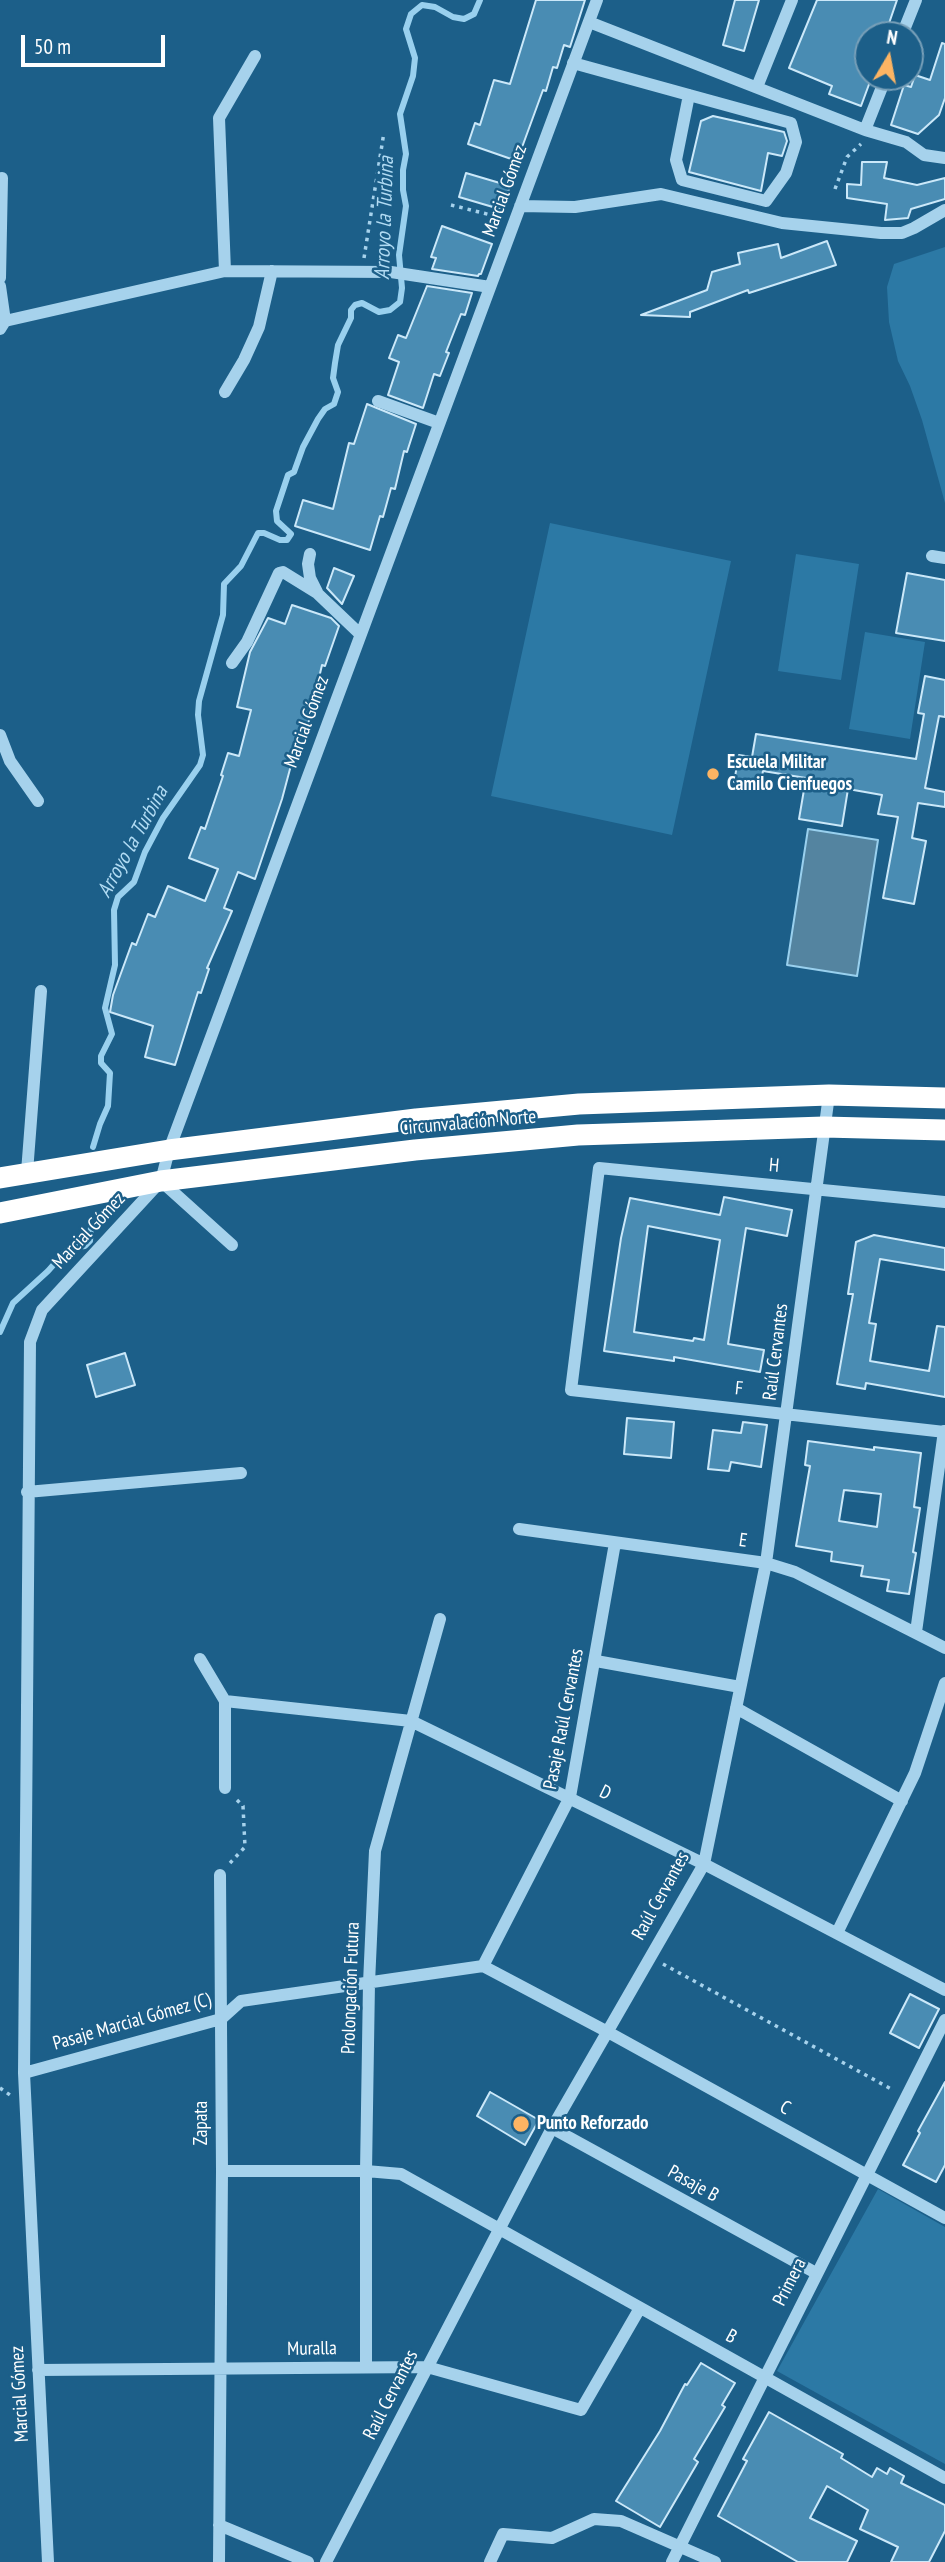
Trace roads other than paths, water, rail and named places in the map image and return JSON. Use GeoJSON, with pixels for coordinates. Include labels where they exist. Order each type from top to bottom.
{"type":"FeatureCollection","features":[{"type":"Feature","properties":{"kind":"highway","name":"Circunvalación Norte"},"geometry":{"type":"LineString","coordinates":[[0,1178],[169,1150],[416,1118],[579,1104],[829,1095],[945,1098]]}},
{"type":"Feature","properties":{"kind":"highway","name":"Circunvalación Norte"},"geometry":{"type":"LineString","coordinates":[[0,1213],[161,1181],[415,1150],[578,1135],[824,1127],[945,1130]]}},
{"type":"Feature","properties":{"kind":"street","name":"Marcial Gómez"},"geometry":{"type":"LineString","coordinates":[[48,2562],[24,2073],[30,1342],[42,1310],[161,1181],[169,1150],[597,0]]}},
{"type":"Feature","properties":{"kind":"street"},"geometry":{"type":"LineString","coordinates":[[757,88],[792,0]]}},
{"type":"Feature","properties":{"kind":"street"},"geometry":{"type":"LineString","coordinates":[[908,21],[916,0]]}},
{"type":"Feature","properties":{"kind":"street"},"geometry":{"type":"LineString","coordinates":[[589,22],[865,130],[906,142],[924,155],[945,158]]}},
{"type":"Feature","properties":{"kind":"street"},"geometry":{"type":"LineString","coordinates":[[225,271],[219,118],[255,56]]}},
{"type":"Feature","properties":{"kind":"street"},"geometry":{"type":"LineString","coordinates":[[573,63],[791,123],[796,142],[786,173],[766,201],[682,180],[676,160],[689,95]]}},
{"type":"Feature","properties":{"kind":"street"},"geometry":{"type":"LineString","coordinates":[[865,130],[880,91]]}},
{"type":"Feature","properties":{"kind":"street"},"geometry":{"type":"LineString","coordinates":[[0,278],[2,178]]}},
{"type":"Feature","properties":{"kind":"street"},"geometry":{"type":"LineString","coordinates":[[520,206],[575,207],[660,194],[782,223],[881,233],[902,233],[945,210]]}},
{"type":"Feature","properties":{"kind":"street"},"geometry":{"type":"LineString","coordinates":[[0,286],[2,325],[225,271],[413,273],[490,287]]}},
{"type":"Feature","properties":{"kind":"street"},"geometry":{"type":"LineString","coordinates":[[225,391],[244,360],[259,327],[272,271]]}},
{"type":"Feature","properties":{"kind":"street"},"geometry":{"type":"LineString","coordinates":[[378,401],[439,423]]}},
{"type":"Feature","properties":{"kind":"street"},"geometry":{"type":"LineString","coordinates":[[310,554],[310,578],[317,593]]}},
{"type":"Feature","properties":{"kind":"street"},"geometry":{"type":"LineString","coordinates":[[232,663],[247,642],[279,573],[286,572],[317,593],[360,634]]}},
{"type":"Feature","properties":{"kind":"street"},"geometry":{"type":"LineString","coordinates":[[0,735],[10,761],[38,801]]}},
{"type":"Feature","properties":{"kind":"street"},"geometry":{"type":"LineString","coordinates":[[27,1172],[41,991]]}},
{"type":"Feature","properties":{"kind":"street","name":"Raúl Cervantes"},"geometry":{"type":"LineString","coordinates":[[326,2562],[498,2228],[649,1956],[704,1864],[766,1563],[829,1095]]}},
{"type":"Feature","properties":{"kind":"street","name":"H"},"geometry":{"type":"LineString","coordinates":[[571,1390],[600,1168],[945,1202]]}},
{"type":"Feature","properties":{"kind":"street"},"geometry":{"type":"LineString","coordinates":[[161,1181],[232,1245]]}},
{"type":"Feature","properties":{"kind":"street","name":"F"},"geometry":{"type":"LineString","coordinates":[[571,1390],[944,1432]]}},
{"type":"Feature","properties":{"kind":"street"},"geometry":{"type":"LineString","coordinates":[[916,1632],[944,1432]]}},
{"type":"Feature","properties":{"kind":"street"},"geometry":{"type":"LineString","coordinates":[[27,1492],[241,1473]]}},
{"type":"Feature","properties":{"kind":"street","name":"E"},"geometry":{"type":"LineString","coordinates":[[519,1529],[766,1563],[795,1572],[945,1648]]}},
{"type":"Feature","properties":{"kind":"street","name":"Pasaje Raúl Cervantes"},"geometry":{"type":"LineString","coordinates":[[483,1966],[570,1797],[615,1543]]}},
{"type":"Feature","properties":{"kind":"street","name":"Prolongación Futura"},"geometry":{"type":"LineString","coordinates":[[366,2367],[369,1983],[375,1851],[440,1619]]}},
{"type":"Feature","properties":{"kind":"street"},"geometry":{"type":"LineString","coordinates":[[201,1659],[225,1701],[225,1787]]}},
{"type":"Feature","properties":{"kind":"street"},"geometry":{"type":"LineString","coordinates":[[596,1661],[740,1688]]}},
{"type":"Feature","properties":{"kind":"street"},"geometry":{"type":"LineString","coordinates":[[837,1933],[915,1773],[945,1683]]}},
{"type":"Feature","properties":{"kind":"street","name":"D"},"geometry":{"type":"LineString","coordinates":[[225,1701],[411,1721],[704,1864],[945,1990]]}},
{"type":"Feature","properties":{"kind":"street"},"geometry":{"type":"LineString","coordinates":[[736,1708],[902,1801]]}},
{"type":"Feature","properties":{"kind":"street","name":"Zapata"},"geometry":{"type":"LineString","coordinates":[[219,2562],[222,2171],[220,1875]]}},
{"type":"Feature","properties":{"kind":"street"},"geometry":{"type":"LineString","coordinates":[[483,1966],[607,2031]]}},
{"type":"Feature","properties":{"kind":"street","name":"Pasaje Marcial Gómez (C)"},"geometry":{"type":"LineString","coordinates":[[24,2073],[220,2018],[241,2001],[483,1966]]}},
{"type":"Feature","properties":{"kind":"street","name":"Primera"},"geometry":{"type":"LineString","coordinates":[[672,2562],[945,2020]]}},
{"type":"Feature","properties":{"kind":"street","name":"C"},"geometry":{"type":"LineString","coordinates":[[607,2031],[945,2218]]}},
{"type":"Feature","properties":{"kind":"street","name":"Pasaje B"},"geometry":{"type":"LineString","coordinates":[[552,2129],[816,2273]]}},
{"type":"Feature","properties":{"kind":"street","name":"B"},"geometry":{"type":"LineString","coordinates":[[222,2171],[366,2171],[401,2174],[945,2478]]}},
{"type":"Feature","properties":{"kind":"street","name":"Muralla"},"geometry":{"type":"LineString","coordinates":[[38,2371],[428,2367],[581,2410],[640,2308]]}},
{"type":"Feature","properties":{"kind":"street"},"geometry":{"type":"LineString","coordinates":[[490,2562],[503,2533],[552,2538],[594,2519],[621,2521],[715,2562]]}},
{"type":"Feature","properties":{"kind":"street"},"geometry":{"type":"LineString","coordinates":[[219,2525],[308,2562]]}},
{"type":"Feature","properties":{"kind":"waterway","name":"Arroyo la Turbina"},"geometry":{"type":"LineString","coordinates":[[93,1147],[108,1106],[110,1073],[101,1063],[101,1056],[112,1034],[105,1008],[115,965],[114,910],[118,897],[134,882],[145,852],[163,818],[200,765],[203,755],[199,701],[223,615],[224,584],[241,566],[258,533],[280,540],[287,540],[291,534],[277,521],[276,511],[288,475],[294,472],[303,447],[318,419],[325,409],[334,404],[338,392],[333,378],[338,345],[351,318],[351,310],[362,303],[379,312],[390,310],[400,302],[402,288],[399,255],[406,206],[403,190],[406,154],[400,114],[413,76],[415,58],[406,29],[411,14],[422,5],[435,7],[453,17],[464,19],[474,14],[480,0]]}},
{"type":"Feature","properties":{"kind":"waterway","name":"Arroyo la Turbina"},"geometry":{"type":"LineString","coordinates":[[0,1332],[13,1303],[70,1248],[85,1246],[90,1241],[91,1227]]}},
{"type":"Feature","properties":{"kind":"place","name":"Escuela Militar Camilo Cienfuegos"},"geometry":{"type":"Point","coordinates":[713,774]}},
{"type":"Feature","properties":{"kind":"place","name":"Punto Reforzado"},"geometry":{"type":"Point","coordinates":[521,2124]}}]}
